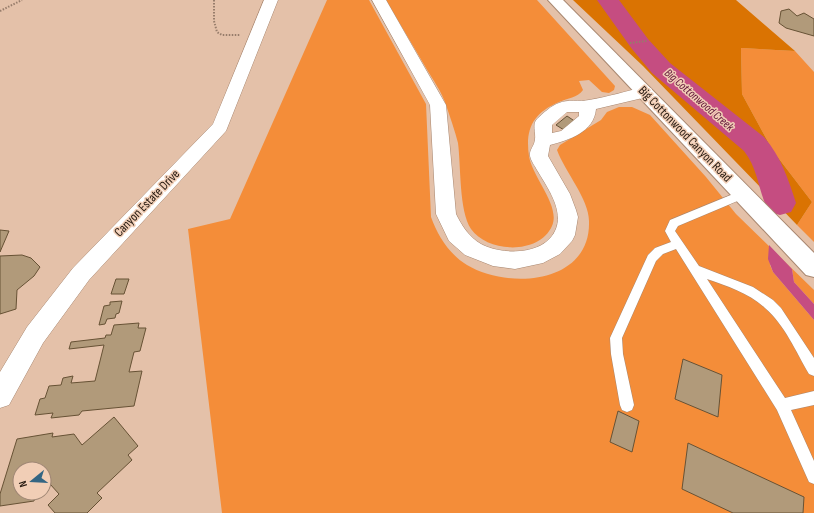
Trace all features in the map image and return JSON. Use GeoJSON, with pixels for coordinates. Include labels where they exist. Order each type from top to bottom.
{"type":"FeatureCollection","features":[{"type":"Feature","properties":{"kind":"main road","name":"Big Cottonwood Canyon Road"},"geometry":{"type":"LineString","coordinates":[[555,0],[814,268]]}},
{"type":"Feature","properties":{"kind":"street","name":"Canyon Estate Drive"},"geometry":{"type":"LineString","coordinates":[[0,396],[35,335],[81,274],[126,224],[220,127],[271,0]]}},
{"type":"Feature","properties":{"kind":"street"},"geometry":{"type":"LineString","coordinates":[[379,0],[438,105],[446,214],[449,224],[463,244],[475,252],[500,259],[514,260],[541,254],[553,248],[564,236],[568,216],[542,148],[543,123],[563,107],[588,106],[645,92]]}},
{"type":"Feature","properties":{"kind":"street"},"geometry":{"type":"LineString","coordinates":[[542,148],[566,135],[586,118],[588,106]]}},
{"type":"Feature","properties":{"kind":"lane"},"geometry":{"type":"LineString","coordinates":[[743,194],[674,223],[670,231],[693,269],[782,405],[814,478]]}},
{"type":"Feature","properties":{"kind":"lane"},"geometry":{"type":"LineString","coordinates":[[627,405],[617,354],[616,338],[652,258],[659,251],[677,244]]}},
{"type":"Feature","properties":{"kind":"lane"},"geometry":{"type":"LineString","coordinates":[[693,269],[747,290],[762,299],[777,312],[814,370]]}},
{"type":"Feature","properties":{"kind":"lane"},"geometry":{"type":"LineString","coordinates":[[782,405],[814,398]]}},
{"type":"Feature","properties":{"kind":"path"},"geometry":{"type":"LineString","coordinates":[[0,11],[22,0]]}},
{"type":"Feature","properties":{"kind":"path"},"geometry":{"type":"LineString","coordinates":[[214,0],[214,22],[216,32],[228,36],[258,34]]}},
{"type":"Feature","properties":{"kind":"path"},"geometry":{"type":"LineString","coordinates":[[630,43],[648,41]]}},
{"type":"Feature","properties":{"kind":"shaded area"},"geometry":{"type":"Polygon","coordinates":[[[327,0],[369,0],[426,104],[431,217],[441,238],[455,256],[467,265],[484,273],[504,278],[525,279],[544,276],[562,269],[577,258],[586,242],[589,221],[588,213],[581,195],[557,150],[560,145],[601,120],[607,112],[619,107],[632,107],[650,115],[706,177],[736,214],[769,246],[770,265],[773,272],[814,320],[814,513],[222,513],[188,229],[230,219],[327,0]]]}},
{"type":"Feature","properties":{"kind":"shaded area"},"geometry":{"type":"Polygon","coordinates":[[[386,0],[537,0],[615,86],[614,90],[609,93],[602,92],[589,80],[579,81],[583,90],[581,93],[550,106],[537,117],[533,123],[528,138],[529,156],[535,173],[553,210],[554,218],[552,226],[545,235],[536,242],[525,246],[501,246],[489,243],[479,237],[471,229],[467,221],[462,200],[458,143],[444,100],[386,0]]]}},
{"type":"Feature","properties":{"kind":"shaded area"},"geometry":{"type":"Polygon","coordinates":[[[573,0],[736,0],[795,51],[741,48],[742,94],[773,151],[812,202],[797,225],[643,66],[573,0]]]}},
{"type":"Feature","properties":{"kind":"shaded area"},"geometry":{"type":"Polygon","coordinates":[[[741,48],[795,51],[814,72],[814,242],[797,225],[812,202],[773,151],[742,94],[741,48]]]}},
{"type":"Feature","properties":{"kind":"shaded area"},"geometry":{"type":"Polygon","coordinates":[[[769,245],[792,269],[794,282],[814,304],[814,320],[773,272],[768,259],[769,245]]]}},
{"type":"Feature","properties":{"kind":"shaded area"},"geometry":{"type":"Polygon","coordinates":[[[775,252],[814,290],[814,304],[794,282],[792,269],[775,252]]]}},
{"type":"Feature","properties":{"kind":"building"},"geometry":{"type":"Polygon","coordinates":[[[789,9],[797,16],[804,13],[814,19],[814,36],[786,28],[779,23],[781,11],[789,9]]]}},
{"type":"Feature","properties":{"kind":"building"},"geometry":{"type":"Polygon","coordinates":[[[567,116],[576,122],[564,130],[556,125],[567,116]]]}},
{"type":"Feature","properties":{"kind":"building"},"geometry":{"type":"Polygon","coordinates":[[[0,230],[9,231],[0,252],[0,230]]]}},
{"type":"Feature","properties":{"kind":"building"},"geometry":{"type":"Polygon","coordinates":[[[22,255],[31,258],[40,267],[34,276],[17,290],[16,309],[0,314],[0,256],[22,255]]]}},
{"type":"Feature","properties":{"kind":"building"},"geometry":{"type":"Polygon","coordinates":[[[116,279],[129,279],[124,294],[111,294],[116,279]]]}},
{"type":"Feature","properties":{"kind":"building"},"geometry":{"type":"Polygon","coordinates":[[[122,301],[119,313],[116,314],[115,318],[107,319],[105,324],[99,325],[104,306],[110,305],[110,302],[122,301]]]}},
{"type":"Feature","properties":{"kind":"building"},"geometry":{"type":"Polygon","coordinates":[[[139,323],[138,328],[146,328],[140,351],[134,352],[129,372],[142,371],[134,406],[82,411],[79,415],[51,418],[53,413],[35,415],[40,399],[45,398],[49,386],[61,385],[63,378],[73,376],[71,383],[95,381],[104,345],[69,349],[71,342],[105,338],[106,335],[111,335],[114,325],[139,323]]]}},
{"type":"Feature","properties":{"kind":"building"},"geometry":{"type":"Polygon","coordinates":[[[683,359],[722,375],[718,417],[675,399],[683,359]]]}},
{"type":"Feature","properties":{"kind":"building"},"geometry":{"type":"Polygon","coordinates":[[[618,411],[639,421],[632,452],[610,442],[618,411]]]}},
{"type":"Feature","properties":{"kind":"building"},"geometry":{"type":"Polygon","coordinates":[[[114,417],[138,446],[128,455],[132,460],[97,493],[102,498],[87,513],[55,513],[48,505],[59,494],[52,486],[52,461],[12,461],[12,501],[34,501],[0,506],[0,494],[17,439],[53,433],[52,437],[74,434],[82,445],[114,417]]]}},
{"type":"Feature","properties":{"kind":"building"},"geometry":{"type":"Polygon","coordinates":[[[688,443],[804,497],[803,513],[733,513],[682,489],[688,443]]]}},
{"type":"Feature","properties":{"kind":"waterway","name":"Big Cottonwood Creek"},"geometry":{"type":"LineString","coordinates":[[608,0],[640,44],[661,68],[754,144],[760,151],[768,165],[780,203]]}}]}
